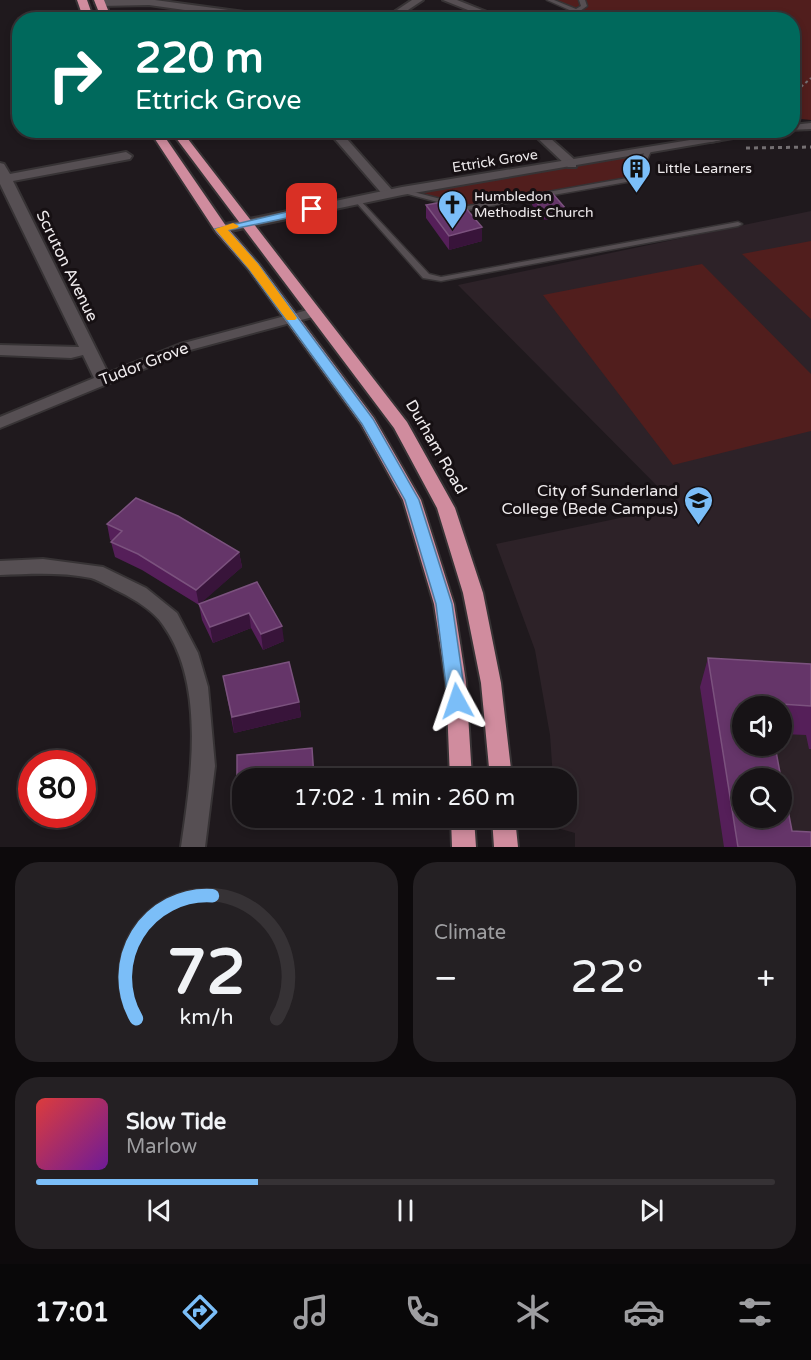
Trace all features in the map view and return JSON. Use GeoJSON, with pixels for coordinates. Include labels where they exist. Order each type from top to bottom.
{"type":"FeatureCollection","features":[{"type":"Feature","properties":{"kind":"highway"},"geometry":{"type":"LineString","coordinates":[[159,138],[220,229],[254,267],[368,422],[412,500],[444,604],[456,682],[460,768]]}},
{"type":"Feature","properties":{"kind":"highway","name":"Durham Road"},"geometry":{"type":"LineString","coordinates":[[181,138],[244,224],[315,312],[401,426],[446,508],[473,593],[491,682],[500,768]]}},
{"type":"Feature","properties":{"kind":"highway"},"geometry":{"type":"LineString","coordinates":[[463,828],[464,847]]}},
{"type":"Feature","properties":{"kind":"highway"},"geometry":{"type":"LineString","coordinates":[[505,828],[506,847]]}},
{"type":"Feature","properties":{"kind":"street"},"geometry":{"type":"LineString","coordinates":[[399,12],[418,0]]}},
{"type":"Feature","properties":{"kind":"street"},"geometry":{"type":"LineString","coordinates":[[448,0],[481,12]]}},
{"type":"Feature","properties":{"kind":"street"},"geometry":{"type":"LineString","coordinates":[[100,1],[149,2],[217,12]]}},
{"type":"Feature","properties":{"kind":"street"},"geometry":{"type":"LineString","coordinates":[[339,138],[388,193]]}},
{"type":"Feature","properties":{"kind":"street"},"geometry":{"type":"LineString","coordinates":[[543,138],[572,164]]}},
{"type":"Feature","properties":{"kind":"street","name":"Ettrick Grove"},"geometry":{"type":"LineString","coordinates":[[220,229],[388,193],[729,138]]}},
{"type":"Feature","properties":{"kind":"street"},"geometry":{"type":"LineString","coordinates":[[2,175],[126,156]]}},
{"type":"Feature","properties":{"kind":"street","name":"Scruton Avenue"},"geometry":{"type":"LineString","coordinates":[[2,175],[103,380]]}},
{"type":"Feature","properties":{"kind":"street","name":"Tudor Grove"},"geometry":{"type":"LineString","coordinates":[[0,423],[185,347],[315,312]]}},
{"type":"Feature","properties":{"kind":"street"},"geometry":{"type":"LineString","coordinates":[[0,350],[71,353],[87,350]]}},
{"type":"Feature","properties":{"kind":"street"},"geometry":{"type":"LineString","coordinates":[[0,567],[44,566],[96,572],[139,593],[171,618],[188,653],[198,687],[204,766],[193,847]]}},
{"type":"Feature","properties":{"kind":"lane"},"geometry":{"type":"LineString","coordinates":[[550,0],[582,12]]}},
{"type":"Feature","properties":{"kind":"lane"},"geometry":{"type":"LineString","coordinates":[[578,10],[584,6],[582,0]]}},
{"type":"Feature","properties":{"kind":"lane"},"geometry":{"type":"LineString","coordinates":[[402,191],[468,208],[636,179],[648,151]]}},
{"type":"Feature","properties":{"kind":"lane"},"geometry":{"type":"LineString","coordinates":[[357,200],[426,276],[441,279],[738,224]]}},
{"type":"Feature","properties":{"kind":"path"},"geometry":{"type":"LineString","coordinates":[[729,138],[738,147],[755,150],[811,147]]}},
{"type":"Feature","properties":{"kind":"shaded area"},"geometry":{"type":"Polygon","coordinates":[[[551,0],[811,0],[811,120],[800,119],[800,12],[583,12],[551,0]]]}},
{"type":"Feature","properties":{"kind":"shaded area"},"geometry":{"type":"Polygon","coordinates":[[[648,151],[636,179],[468,208],[402,191],[648,151]]]}},
{"type":"Feature","properties":{"kind":"shaded area","name":"City of Sunderland College (Bede Campus)"},"geometry":{"type":"Polygon","coordinates":[[[811,211],[811,847],[575,847],[575,833],[557,828],[577,828],[577,768],[552,768],[550,735],[535,650],[496,544],[677,506],[458,285],[811,211]]]}},
{"type":"Feature","properties":{"kind":"shaded area"},"geometry":{"type":"Polygon","coordinates":[[[811,241],[811,319],[742,254],[811,241]]]}},
{"type":"Feature","properties":{"kind":"shaded area"},"geometry":{"type":"Polygon","coordinates":[[[702,264],[811,374],[811,431],[673,465],[543,295],[702,264]]]}},
{"type":"Feature","properties":{"kind":"building"},"geometry":{"type":"Polygon","coordinates":[[[553,194],[566,209],[546,213],[533,199],[553,194]]]}},
{"type":"Feature","properties":{"kind":"building"},"geometry":{"type":"Polygon","coordinates":[[[458,199],[482,227],[449,236],[426,205],[458,199]]]}},
{"type":"Feature","properties":{"kind":"building"},"geometry":{"type":"Polygon","coordinates":[[[136,498],[178,516],[239,552],[196,590],[138,554],[111,542],[122,531],[107,524],[136,498]]]}},
{"type":"Feature","properties":{"kind":"building"},"geometry":{"type":"Polygon","coordinates":[[[257,582],[282,626],[261,634],[249,613],[210,627],[199,604],[257,582]]]}},
{"type":"Feature","properties":{"kind":"building"},"geometry":{"type":"Polygon","coordinates":[[[708,658],[811,664],[811,706],[792,705],[792,696],[732,696],[732,756],[777,756],[779,768],[732,768],[732,809],[708,658]]]}},
{"type":"Feature","properties":{"kind":"building"},"geometry":{"type":"Polygon","coordinates":[[[289,662],[299,702],[232,717],[223,676],[289,662]]]}},
{"type":"Feature","properties":{"kind":"building"},"geometry":{"type":"Polygon","coordinates":[[[312,748],[313,768],[237,768],[237,755],[312,748]]]}},
{"type":"Feature","properties":{"kind":"building"},"geometry":{"type":"Polygon","coordinates":[[[735,828],[791,828],[792,831],[811,832],[811,847],[738,847],[735,828]]]}},
{"type":"Feature","properties":{"kind":"slow traffic"},"geometry":{"type":"LineString","coordinates":[[233,226],[220,229],[254,267],[291,318]]}},
{"type":"Feature","properties":{"kind":"place","name":"Little Learners"},"geometry":{"type":"Point","coordinates":[636,194]}},
{"type":"Feature","properties":{"kind":"place","name":"Humbledon Methodist Church"},"geometry":{"type":"Point","coordinates":[453,230]}},
{"type":"Feature","properties":{"kind":"place","name":"City of Sunderland College (Bede Campus)"},"geometry":{"type":"Point","coordinates":[699,526]}},
{"type":"Feature","properties":{"kind":"route"},"geometry":{"type":"LineString","coordinates":[[312,209],[220,229],[254,267],[368,422],[412,500],[444,604],[457,701]]}}]}
